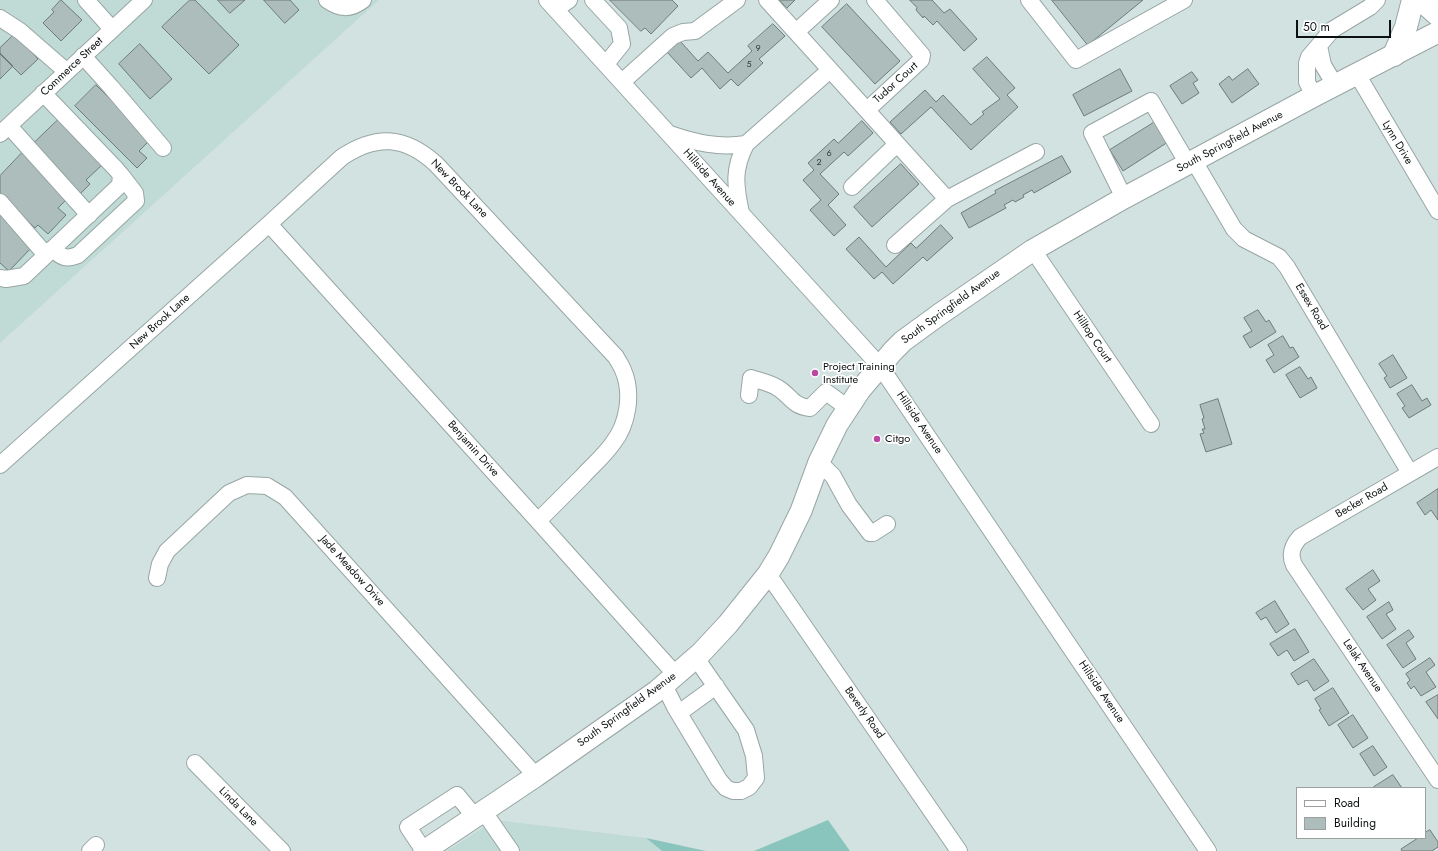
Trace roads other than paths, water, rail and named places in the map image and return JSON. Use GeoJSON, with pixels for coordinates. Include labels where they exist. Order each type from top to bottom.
{"type":"FeatureCollection","features":[{"type":"Feature","properties":{"kind":"highway"},"geometry":{"type":"LineString","coordinates":[[1394,55],[1406,27],[1413,0]]}},
{"type":"Feature","properties":{"kind":"highway"},"geometry":{"type":"LineString","coordinates":[[1427,0],[1429,7],[1438,14]]}},
{"type":"Feature","properties":{"kind":"main road","name":"South Springfield Avenue"},"geometry":{"type":"LineString","coordinates":[[424,851],[536,776],[670,680],[696,658],[728,624],[768,574],[779,556],[801,511],[819,462],[830,438],[848,408],[860,390],[903,341],[922,326],[1033,250],[1124,198],[1314,96],[1438,32]]}},
{"type":"Feature","properties":{"kind":"street"},"geometry":{"type":"LineString","coordinates":[[86,0],[112,29]]}},
{"type":"Feature","properties":{"kind":"street"},"geometry":{"type":"LineString","coordinates":[[327,0],[335,6],[344,8],[352,6],[363,0]]}},
{"type":"Feature","properties":{"kind":"street"},"geometry":{"type":"LineString","coordinates":[[552,5],[569,0]]}},
{"type":"Feature","properties":{"kind":"street"},"geometry":{"type":"LineString","coordinates":[[593,0],[619,28],[622,44],[606,64]]}},
{"type":"Feature","properties":{"kind":"street"},"geometry":{"type":"LineString","coordinates":[[622,82],[673,36],[683,32],[695,31],[737,0]]}},
{"type":"Feature","properties":{"kind":"street","name":"Tudor Court"},"geometry":{"type":"LineString","coordinates":[[767,0],[948,199]]}},
{"type":"Feature","properties":{"kind":"street"},"geometry":{"type":"LineString","coordinates":[[796,32],[831,0]]}},
{"type":"Feature","properties":{"kind":"street","name":"Tudor Court"},"geometry":{"type":"LineString","coordinates":[[866,110],[921,60],[922,55],[875,0]]}},
{"type":"Feature","properties":{"kind":"street"},"geometry":{"type":"LineString","coordinates":[[1029,0],[1076,60],[1184,0]]}},
{"type":"Feature","properties":{"kind":"street"},"geometry":{"type":"LineString","coordinates":[[1314,96],[1307,82],[1307,64],[1309,58],[1332,30],[1370,7],[1377,0]]}},
{"type":"Feature","properties":{"kind":"street","name":"Commerce Street"},"geometry":{"type":"LineString","coordinates":[[4,130],[112,29],[138,2]]}},
{"type":"Feature","properties":{"kind":"street","name":"Hillside Avenue"},"geometry":{"type":"LineString","coordinates":[[552,5],[880,366],[1208,851]]}},
{"type":"Feature","properties":{"kind":"street"},"geometry":{"type":"LineString","coordinates":[[0,18],[20,31],[66,71]]}},
{"type":"Feature","properties":{"kind":"street"},"geometry":{"type":"LineString","coordinates":[[1319,46],[1323,65],[1335,85]]}},
{"type":"Feature","properties":{"kind":"street"},"geometry":{"type":"LineString","coordinates":[[83,56],[163,148]]}},
{"type":"Feature","properties":{"kind":"street"},"geometry":{"type":"LineString","coordinates":[[741,214],[736,184],[736,170],[740,156],[746,144],[830,70]]}},
{"type":"Feature","properties":{"kind":"street","name":"Lynn Drive"},"geometry":{"type":"LineString","coordinates":[[1357,74],[1438,211]]}},
{"type":"Feature","properties":{"kind":"street"},"geometry":{"type":"LineString","coordinates":[[0,202],[49,252],[63,258],[72,258],[78,255],[136,201],[135,193],[121,175],[83,133],[43,93]]}},
{"type":"Feature","properties":{"kind":"street","name":"Essex Road"},"geometry":{"type":"LineString","coordinates":[[1124,198],[1092,133],[1151,101],[1234,229],[1244,240],[1279,257],[1287,267],[1410,473]]}},
{"type":"Feature","properties":{"kind":"street"},"geometry":{"type":"LineString","coordinates":[[4,130],[89,215]]}},
{"type":"Feature","properties":{"kind":"street"},"geometry":{"type":"LineString","coordinates":[[668,133],[687,140],[710,145],[734,146],[746,144]]}},
{"type":"Feature","properties":{"kind":"street","name":"New Brook Lane"},"geometry":{"type":"LineString","coordinates":[[0,465],[342,157],[356,148],[368,143],[381,141],[394,142],[410,146],[424,153],[436,164],[616,356],[623,369],[626,377],[628,394],[627,411],[622,427],[614,442],[538,521]]}},
{"type":"Feature","properties":{"kind":"street"},"geometry":{"type":"LineString","coordinates":[[852,187],[897,144]]}},
{"type":"Feature","properties":{"kind":"street"},"geometry":{"type":"LineString","coordinates":[[895,245],[948,199],[1036,152]]}},
{"type":"Feature","properties":{"kind":"street"},"geometry":{"type":"LineString","coordinates":[[0,278],[6,279],[24,276],[120,185],[121,175]]}},
{"type":"Feature","properties":{"kind":"street","name":"Benjamin Drive"},"geometry":{"type":"LineString","coordinates":[[269,224],[538,521],[670,680],[679,713],[719,780],[726,788],[732,791],[741,791],[750,787],[756,778],[756,768],[746,730],[696,658]]}},
{"type":"Feature","properties":{"kind":"street","name":"Hilltop Court"},"geometry":{"type":"LineString","coordinates":[[1033,250],[1151,424]]}},
{"type":"Feature","properties":{"kind":"street"},"geometry":{"type":"LineString","coordinates":[[749,395],[751,378],[778,388],[792,401],[803,407],[810,408],[826,392],[848,408]]}},
{"type":"Feature","properties":{"kind":"street","name":"Becker Road"},"geometry":{"type":"LineString","coordinates":[[1291,550],[1300,537],[1438,457]]}},
{"type":"Feature","properties":{"kind":"street"},"geometry":{"type":"LineString","coordinates":[[819,462],[833,476],[849,505],[870,533],[873,533],[887,524]]}},
{"type":"Feature","properties":{"kind":"street","name":"Jade Meadow Drive"},"geometry":{"type":"LineString","coordinates":[[157,578],[160,564],[167,551],[229,493],[247,485],[268,486],[286,497],[536,776]]}},
{"type":"Feature","properties":{"kind":"street","name":"Lelak Avenue"},"geometry":{"type":"LineString","coordinates":[[1291,550],[1290,558],[1294,565],[1438,780]]}},
{"type":"Feature","properties":{"kind":"street","name":"Beverly Road"},"geometry":{"type":"LineString","coordinates":[[768,574],[959,851]]}},
{"type":"Feature","properties":{"kind":"street"},"geometry":{"type":"LineString","coordinates":[[679,713],[716,686]]}},
{"type":"Feature","properties":{"kind":"street","name":"Linda Lane"},"geometry":{"type":"LineString","coordinates":[[195,763],[282,851]]}},
{"type":"Feature","properties":{"kind":"street"},"geometry":{"type":"LineString","coordinates":[[424,851],[408,827],[457,795],[479,814],[511,851]]}},
{"type":"Feature","properties":{"kind":"place","name":"Project Training Institute"},"geometry":{"type":"Point","coordinates":[815,373]}},
{"type":"Feature","properties":{"kind":"place","name":"Citgo"},"geometry":{"type":"Point","coordinates":[877,439]}}]}
